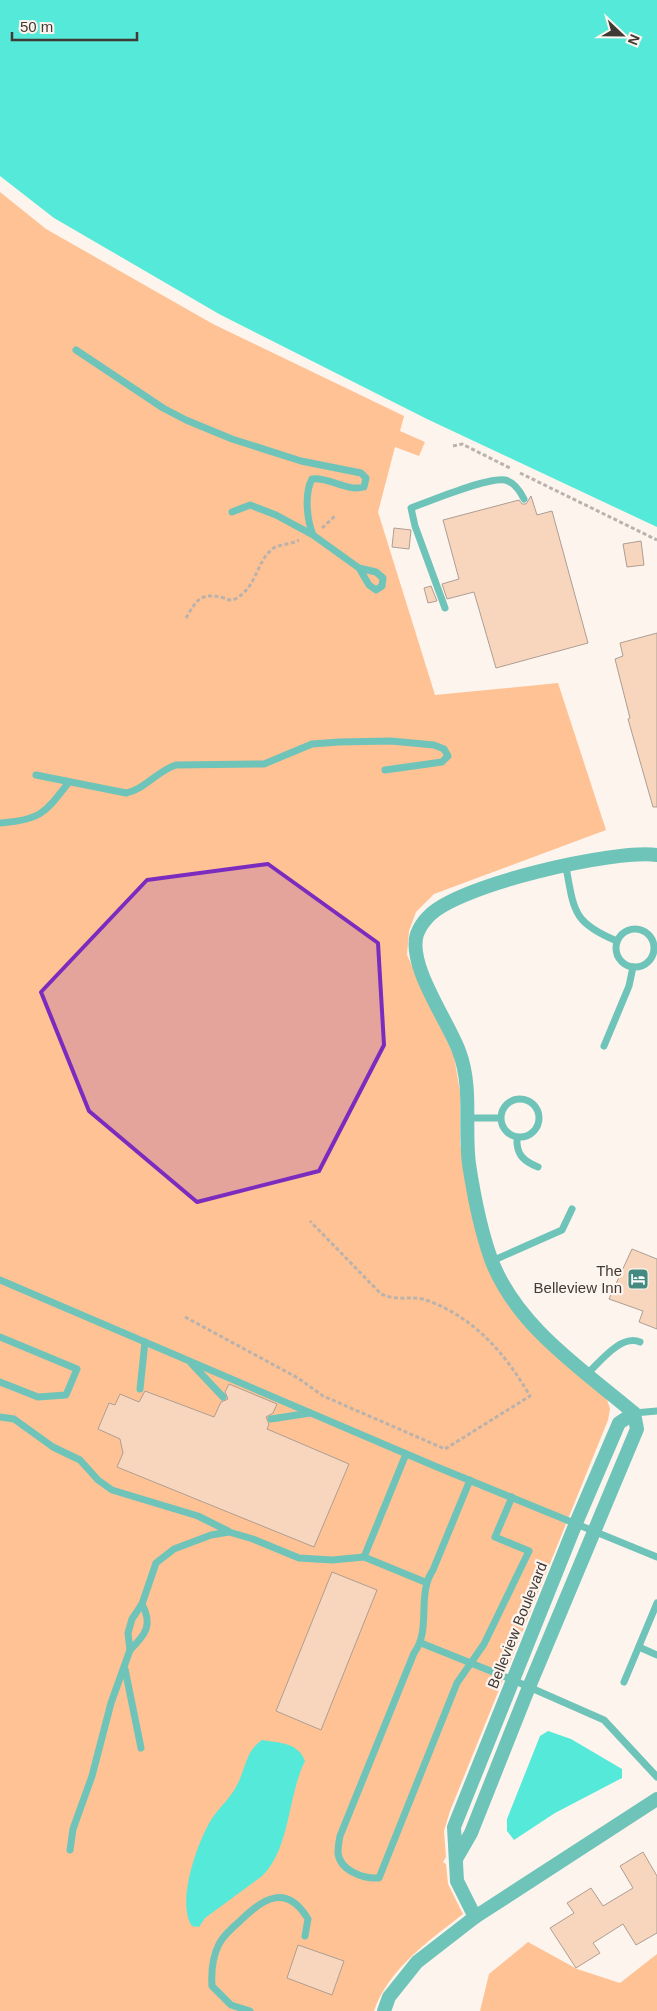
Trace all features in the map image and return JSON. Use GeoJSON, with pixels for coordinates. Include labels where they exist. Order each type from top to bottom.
{"type":"FeatureCollection","features":[{"type":"Feature","properties":{"kind":"street"},"geometry":{"type":"LineString","coordinates":[[456,1859],[471,1833],[593,1530],[637,1429],[634,1413],[553,1346],[528,1319],[508,1292],[492,1261],[477,1214],[469,1161],[468,1090],[460,1052],[422,974],[415,952],[417,934],[428,917],[443,906],[483,888],[527,875],[617,856],[657,855]]}},
{"type":"Feature","properties":{"kind":"street","name":"Belleview Boulevard"},"geometry":{"type":"LineString","coordinates":[[476,1917],[457,1881],[454,1827],[576,1523],[620,1423],[634,1413]]}},
{"type":"Feature","properties":{"kind":"street"},"geometry":{"type":"LineString","coordinates":[[384,2011],[389,1998],[417,1962],[476,1917],[657,1799]]}},
{"type":"Feature","properties":{"kind":"lane"},"geometry":{"type":"LineString","coordinates":[[76,350],[164,408],[186,420],[232,439],[301,461],[361,472],[366,478],[364,487],[355,490],[321,478],[312,479],[308,486],[308,497],[310,527],[313,535]]}},
{"type":"Feature","properties":{"kind":"lane"},"geometry":{"type":"LineString","coordinates":[[446,608],[415,526],[411,508],[484,483],[505,480],[517,487],[524,498]]}},
{"type":"Feature","properties":{"kind":"lane"},"geometry":{"type":"LineString","coordinates":[[232,512],[250,505],[276,514],[313,535],[359,568]]}},
{"type":"Feature","properties":{"kind":"lane"},"geometry":{"type":"LineString","coordinates":[[36,775],[126,793],[133,792],[162,771],[176,765],[264,764],[312,744],[391,741],[434,745],[444,749],[448,756],[442,762],[385,770]]}},
{"type":"Feature","properties":{"kind":"lane"},"geometry":{"type":"LineString","coordinates":[[0,823],[31,820],[52,804],[69,782]]}},
{"type":"Feature","properties":{"kind":"lane"},"geometry":{"type":"LineString","coordinates":[[566,867],[573,903],[581,921],[597,933],[617,941]]}},
{"type":"Feature","properties":{"kind":"lane"},"geometry":{"type":"LineString","coordinates":[[638,928],[650,935],[653,941],[653,954],[645,964],[633,967],[618,958],[616,946],[617,941],[626,931],[638,928]]}},
{"type":"Feature","properties":{"kind":"lane"},"geometry":{"type":"LineString","coordinates":[[604,1046],[629,986],[633,967]]}},
{"type":"Feature","properties":{"kind":"lane"},"geometry":{"type":"LineString","coordinates":[[515,1099],[527,1100],[536,1108],[539,1120],[534,1131],[524,1137],[517,1138],[503,1128],[500,1118],[505,1106],[515,1099]]}},
{"type":"Feature","properties":{"kind":"lane"},"geometry":{"type":"LineString","coordinates":[[468,1118],[500,1118]]}},
{"type":"Feature","properties":{"kind":"lane"},"geometry":{"type":"LineString","coordinates":[[517,1138],[518,1152],[530,1164],[538,1167]]}},
{"type":"Feature","properties":{"kind":"lane"},"geometry":{"type":"LineString","coordinates":[[492,1261],[562,1230],[572,1209]]}},
{"type":"Feature","properties":{"kind":"lane"},"geometry":{"type":"LineString","coordinates":[[0,1280],[406,1454],[657,1557]]}},
{"type":"Feature","properties":{"kind":"lane"},"geometry":{"type":"LineString","coordinates":[[0,1337],[76,1369],[66,1395],[38,1397],[0,1382]]}},
{"type":"Feature","properties":{"kind":"lane"},"geometry":{"type":"LineString","coordinates":[[587,1374],[622,1342],[635,1340],[640,1342]]}},
{"type":"Feature","properties":{"kind":"lane"},"geometry":{"type":"LineString","coordinates":[[140,1389],[145,1342]]}},
{"type":"Feature","properties":{"kind":"lane"},"geometry":{"type":"LineString","coordinates":[[189,1361],[223,1397]]}},
{"type":"Feature","properties":{"kind":"lane"},"geometry":{"type":"LineString","coordinates":[[634,1413],[657,1411]]}},
{"type":"Feature","properties":{"kind":"lane"},"geometry":{"type":"LineString","coordinates":[[271,1419],[310,1413]]}},
{"type":"Feature","properties":{"kind":"lane"},"geometry":{"type":"LineString","coordinates":[[0,1417],[14,1419],[53,1447],[80,1460],[98,1480],[112,1490],[198,1516],[228,1532],[254,1539],[299,1558],[332,1560],[364,1557],[425,1582]]}},
{"type":"Feature","properties":{"kind":"lane"},"geometry":{"type":"LineString","coordinates":[[364,1557],[406,1454]]}},
{"type":"Feature","properties":{"kind":"lane"},"geometry":{"type":"LineString","coordinates":[[470,1480],[433,1570],[425,1582],[421,1643],[414,1653],[340,1836],[338,1854],[344,1866],[368,1879],[379,1878],[457,1683],[484,1644],[528,1552],[495,1537],[512,1497]]}},
{"type":"Feature","properties":{"kind":"lane"},"geometry":{"type":"LineString","coordinates":[[130,1650],[128,1633],[132,1618],[142,1604],[156,1563],[174,1549],[211,1535],[228,1532]]}},
{"type":"Feature","properties":{"kind":"lane"},"geometry":{"type":"LineString","coordinates":[[624,1682],[657,1603]]}},
{"type":"Feature","properties":{"kind":"lane"},"geometry":{"type":"LineString","coordinates":[[70,1850],[73,1829],[82,1807],[111,1704],[124,1666],[130,1650],[147,1630],[149,1616],[142,1604]]}},
{"type":"Feature","properties":{"kind":"lane"},"geometry":{"type":"LineString","coordinates":[[421,1643],[529,1686],[604,1720],[657,1777]]}},
{"type":"Feature","properties":{"kind":"lane"},"geometry":{"type":"LineString","coordinates":[[639,1647],[657,1655]]}},
{"type":"Feature","properties":{"kind":"lane"},"geometry":{"type":"LineString","coordinates":[[124,1666],[128,1693],[138,1728],[141,1748]]}},
{"type":"Feature","properties":{"kind":"lane"},"geometry":{"type":"LineString","coordinates":[[250,2011],[231,2004],[212,1986],[211,1967],[219,1943],[258,1903],[272,1899],[285,1898],[300,1905],[308,1919],[306,1936]]}},
{"type":"Feature","properties":{"kind":"path"},"geometry":{"type":"LineString","coordinates":[[454,446],[462,444],[657,540]]}},
{"type":"Feature","properties":{"kind":"path"},"geometry":{"type":"LineString","coordinates":[[320,531],[335,516]]}},
{"type":"Feature","properties":{"kind":"path"},"geometry":{"type":"LineString","coordinates":[[186,618],[193,605],[210,594],[231,601],[237,598],[253,584],[259,567],[270,551],[302,538]]}},
{"type":"Feature","properties":{"kind":"path"},"geometry":{"type":"LineString","coordinates":[[185,1317],[298,1378],[322,1396],[444,1449],[530,1396],[512,1365],[474,1324],[424,1299],[393,1299],[381,1294],[310,1221]]}},
{"type":"Feature","properties":{"kind":"highlighted area"},"geometry":{"type":"Polygon","coordinates":[[[268,864],[378,943],[384,1045],[319,1171],[197,1202],[89,1111],[41,992],[147,880],[268,864]]]}},
{"type":"Feature","properties":{"kind":"shaded area"},"geometry":{"type":"Polygon","coordinates":[[[0,192],[46,229],[213,324],[404,416],[400,431],[425,442],[419,456],[395,447],[378,512],[435,695],[558,683],[606,830],[434,894],[416,912],[409,931],[407,955],[454,1056],[460,1092],[460,1144],[478,1239],[490,1273],[531,1332],[569,1368],[606,1396],[610,1409],[608,1420],[450,1811],[444,1831],[446,1857],[443,1862],[446,1864],[448,1884],[463,1914],[411,1956],[389,1982],[374,2011],[0,2011],[0,192]]]}},
{"type":"Feature","properties":{"kind":"shaded area"},"geometry":{"type":"Polygon","coordinates":[[[528,1942],[577,1969],[620,1983],[657,1954],[657,2011],[480,2011],[489,1974],[528,1942]]]}},
{"type":"Feature","properties":{"kind":"water"},"geometry":{"type":"Polygon","coordinates":[[[0,0],[657,0],[657,527],[427,419],[219,314],[54,218],[0,176],[0,0]]]}},
{"type":"Feature","properties":{"kind":"water"},"geometry":{"type":"Polygon","coordinates":[[[548,1731],[571,1739],[622,1769],[622,1778],[555,1813],[514,1840],[507,1831],[507,1819],[540,1736],[548,1731]]]}},
{"type":"Feature","properties":{"kind":"water"},"geometry":{"type":"Polygon","coordinates":[[[262,1740],[287,1744],[298,1750],[305,1761],[299,1774],[278,1852],[262,1876],[205,1918],[199,1927],[192,1926],[186,1903],[187,1888],[200,1843],[211,1820],[235,1788],[249,1754],[262,1740]]]}},
{"type":"Feature","properties":{"kind":"building"},"geometry":{"type":"Polygon","coordinates":[[[531,496],[537,515],[552,511],[588,643],[496,668],[474,592],[447,599],[442,584],[459,579],[443,520],[519,500],[522,504],[526,504],[531,496]]]}},
{"type":"Feature","properties":{"kind":"building"},"geometry":{"type":"Polygon","coordinates":[[[394,528],[411,530],[409,549],[392,547],[394,528]]]}},
{"type":"Feature","properties":{"kind":"building"},"geometry":{"type":"Polygon","coordinates":[[[641,541],[644,565],[627,567],[623,544],[641,541]]]}},
{"type":"Feature","properties":{"kind":"building"},"geometry":{"type":"Polygon","coordinates":[[[431,586],[437,601],[428,603],[424,588],[431,586]]]}},
{"type":"Feature","properties":{"kind":"building"},"geometry":{"type":"Polygon","coordinates":[[[657,633],[657,807],[653,807],[628,719],[630,718],[615,659],[623,656],[620,643],[657,633]]]}},
{"type":"Feature","properties":{"kind":"building","name":"The Belleview Inn"},"geometry":{"type":"Polygon","coordinates":[[[632,1249],[657,1259],[657,1329],[639,1322],[643,1311],[609,1299],[632,1249]]]}},
{"type":"Feature","properties":{"kind":"building"},"geometry":{"type":"Polygon","coordinates":[[[229,1384],[277,1404],[273,1413],[266,1417],[269,1424],[267,1429],[349,1464],[314,1547],[117,1467],[123,1453],[120,1439],[98,1429],[109,1403],[115,1405],[120,1394],[139,1402],[145,1391],[214,1417],[221,1402],[228,1399],[225,1392],[229,1384]]]}},
{"type":"Feature","properties":{"kind":"building"},"geometry":{"type":"Polygon","coordinates":[[[332,1572],[377,1590],[321,1730],[276,1711],[332,1572]]]}},
{"type":"Feature","properties":{"kind":"building"},"geometry":{"type":"Polygon","coordinates":[[[643,1852],[657,1876],[657,1933],[636,1945],[623,1924],[593,1943],[600,1953],[576,1968],[550,1928],[574,1913],[567,1903],[591,1888],[603,1906],[633,1888],[620,1866],[643,1852]]]}},
{"type":"Feature","properties":{"kind":"building"},"geometry":{"type":"Polygon","coordinates":[[[298,1945],[344,1961],[332,1995],[287,1978],[298,1945]]]}},
{"type":"Feature","properties":{"kind":"place","name":"The Belleview Inn"},"geometry":{"type":"Point","coordinates":[638,1279]}}]}
